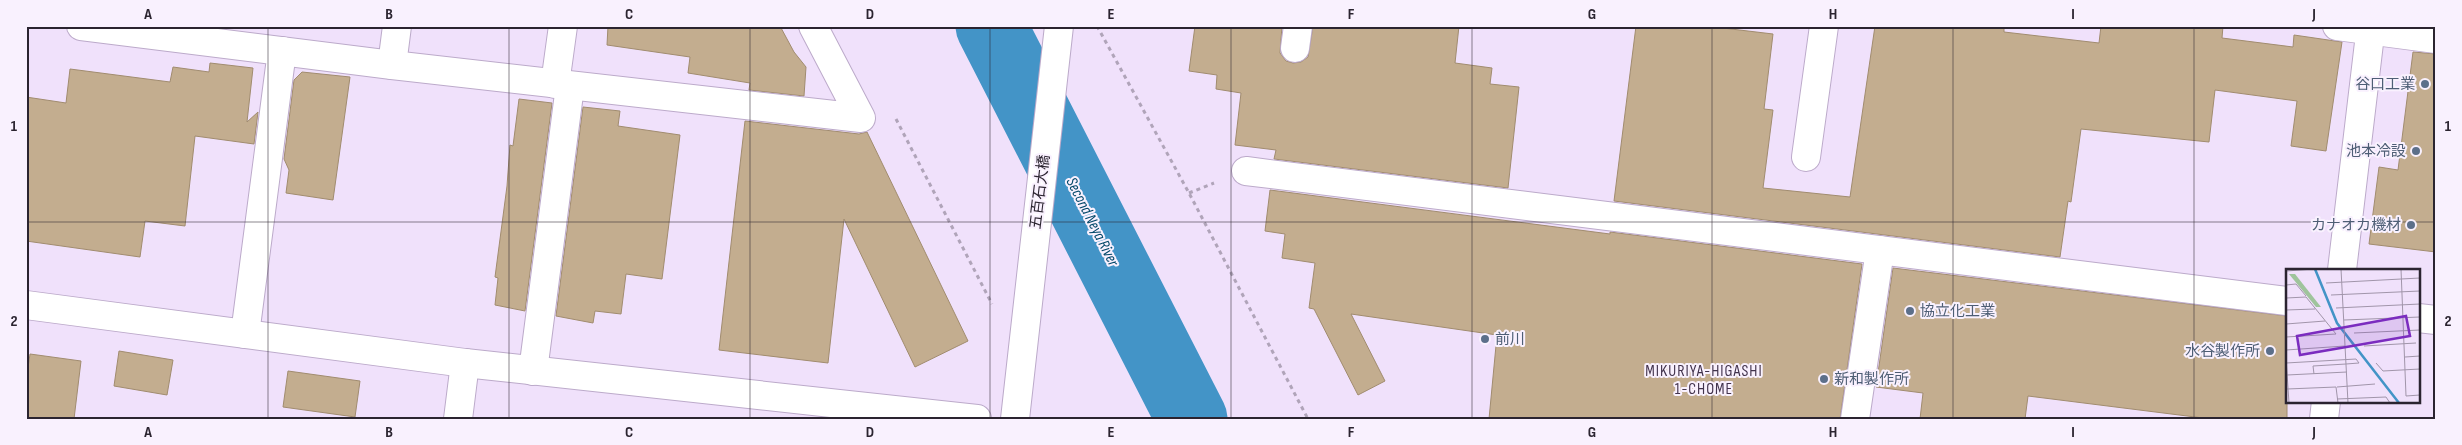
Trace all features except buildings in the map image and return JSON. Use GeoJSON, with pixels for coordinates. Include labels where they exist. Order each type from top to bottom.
{"type":"FeatureCollection","features":[{"type":"Feature","properties":{"kind":"street"},"geometry":{"type":"LineString","coordinates":[[81,26],[392,66],[861,118],[813,26]]}},
{"type":"Feature","properties":{"kind":"street"},"geometry":{"type":"LineString","coordinates":[[392,66],[397,26]]}},
{"type":"Feature","properties":{"kind":"street"},"geometry":{"type":"LineString","coordinates":[[533,371],[562,85],[563,26]]}},
{"type":"Feature","properties":{"kind":"street","name":"五百石大橋"},"geometry":{"type":"LineString","coordinates":[[1015,419],[1020,358],[1059,26]]}},
{"type":"Feature","properties":{"kind":"street"},"geometry":{"type":"LineString","coordinates":[[1806,157],[1824,26]]}},
{"type":"Feature","properties":{"kind":"street"},"geometry":{"type":"LineString","coordinates":[[2337,26],[2436,39]]}},
{"type":"Feature","properties":{"kind":"street"},"geometry":{"type":"LineString","coordinates":[[2342,269],[2370,29]]}},
{"type":"Feature","properties":{"kind":"street"},"geometry":{"type":"LineString","coordinates":[[245,334],[282,51]]}},
{"type":"Feature","properties":{"kind":"street"},"geometry":{"type":"LineString","coordinates":[[1246,171],[2286,301]]}},
{"type":"Feature","properties":{"kind":"street"},"geometry":{"type":"LineString","coordinates":[[1855,419],[1880,250]]}},
{"type":"Feature","properties":{"kind":"street"},"geometry":{"type":"LineString","coordinates":[[26,305],[465,363],[977,419]]}},
{"type":"Feature","properties":{"kind":"street"},"geometry":{"type":"LineString","coordinates":[[2420,318],[2436,320]]}},
{"type":"Feature","properties":{"kind":"street"},"geometry":{"type":"LineString","coordinates":[[458,419],[465,363]]}},
{"type":"Feature","properties":{"kind":"street"},"geometry":{"type":"LineString","coordinates":[[2324,419],[2326,402]]}},
{"type":"Feature","properties":{"kind":"path"},"geometry":{"type":"LineString","coordinates":[[1097,26],[1189,193],[1308,419]]}},
{"type":"Feature","properties":{"kind":"path"},"geometry":{"type":"LineString","coordinates":[[893,114],[993,305]]}},
{"type":"Feature","properties":{"kind":"waterway","name":"Second Neya River"},"geometry":{"type":"LineString","coordinates":[[991,26],[1192,419]]}},
{"type":"Feature","properties":{"kind":"place","name":"谷口工業"},"geometry":{"type":"Point","coordinates":[2425,84]}},
{"type":"Feature","properties":{"kind":"place","name":"池本冷設"},"geometry":{"type":"Point","coordinates":[2416,151]}},
{"type":"Feature","properties":{"kind":"place","name":"カナオカ機材"},"geometry":{"type":"Point","coordinates":[2411,225]}},
{"type":"Feature","properties":{"kind":"place","name":"協立化工業"},"geometry":{"type":"Point","coordinates":[1910,311]}},
{"type":"Feature","properties":{"kind":"place","name":"前川"},"geometry":{"type":"Point","coordinates":[1485,339]}},
{"type":"Feature","properties":{"kind":"place","name":"水谷製作所"},"geometry":{"type":"Point","coordinates":[2270,351]}},
{"type":"Feature","properties":{"kind":"place","name":"新和製作所"},"geometry":{"type":"Point","coordinates":[1824,379]}},
{"type":"Feature","properties":{"kind":"district","name":"MIKURIYA-HIGASHI 1-CHOME"},"geometry":{"type":"Point","coordinates":[1704,380]}}]}
